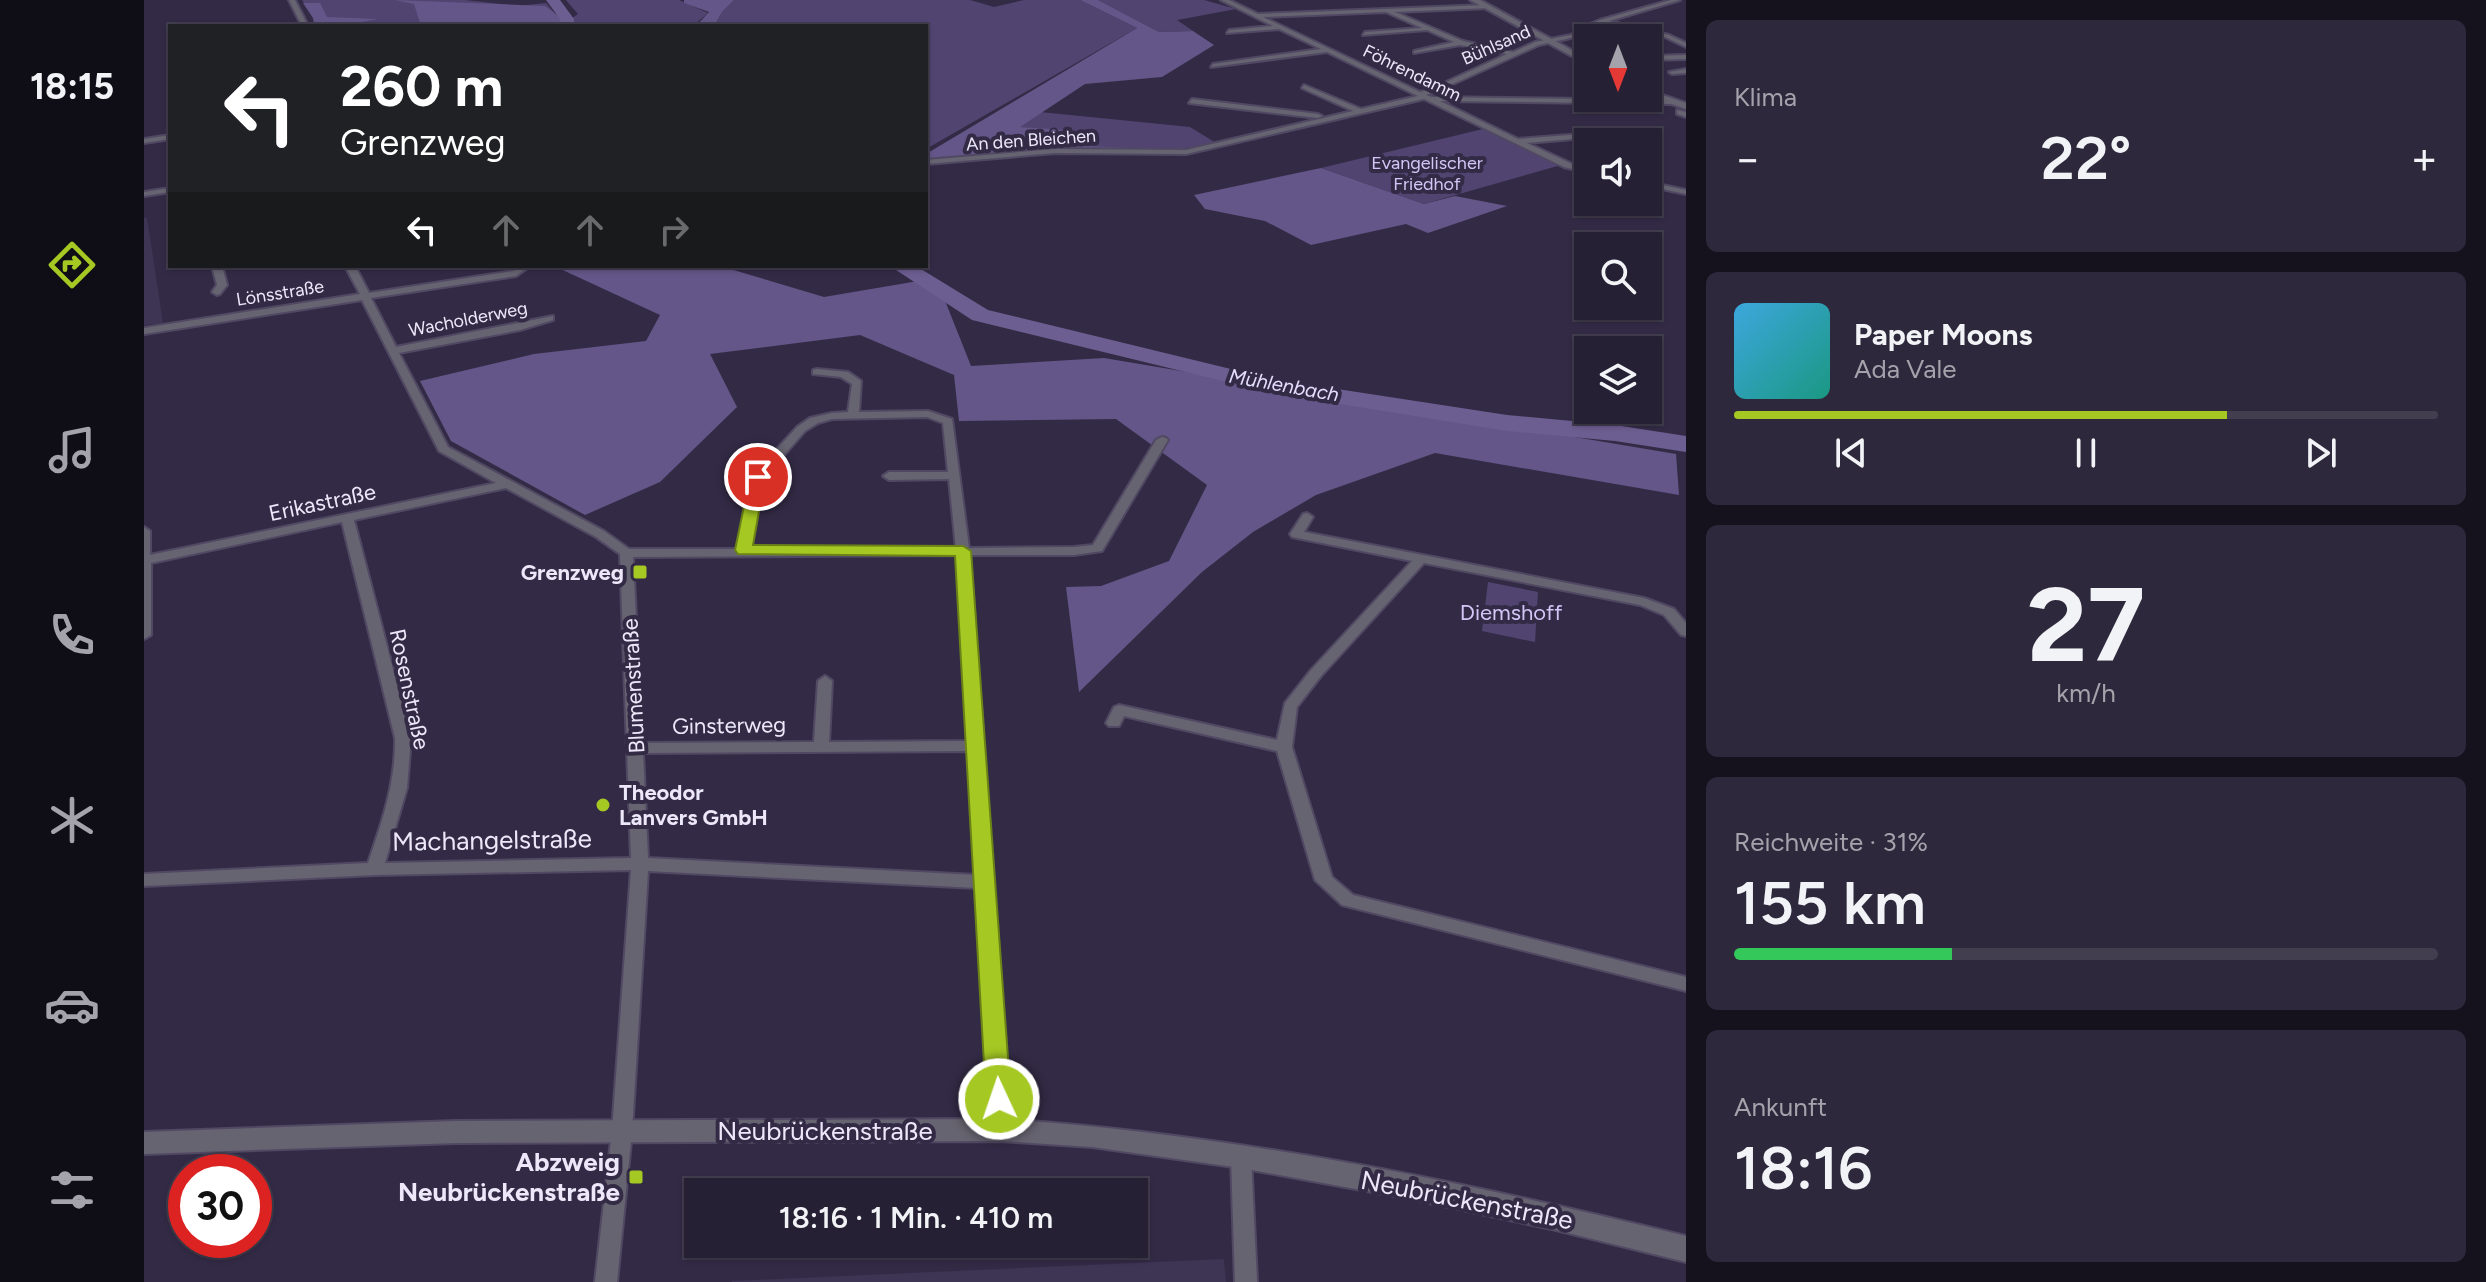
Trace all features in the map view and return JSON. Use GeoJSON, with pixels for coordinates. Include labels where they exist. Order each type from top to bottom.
{"type":"FeatureCollection","features":[{"type":"Feature","properties":{"kind":"street"},"geometry":{"type":"LineString","coordinates":[[292,0],[304,24]]}},
{"type":"Feature","properties":{"kind":"street","name":"Föhrendamm"},"geometry":{"type":"LineString","coordinates":[[1224,0],[1424,97],[1574,165]]}},
{"type":"Feature","properties":{"kind":"street"},"geometry":{"type":"LineString","coordinates":[[1474,0],[1574,54]]}},
{"type":"Feature","properties":{"kind":"street","name":"Bühlsand"},"geometry":{"type":"LineString","coordinates":[[1186,152],[1424,97],[1515,54],[1579,34],[1582,29],[1602,21],[1677,0]]}},
{"type":"Feature","properties":{"kind":"street"},"geometry":{"type":"LineString","coordinates":[[1256,15],[1487,7]]}},
{"type":"Feature","properties":{"kind":"street"},"geometry":{"type":"LineString","coordinates":[[1388,11],[1461,43],[1515,54]]}},
{"type":"Feature","properties":{"kind":"street"},"geometry":{"type":"LineString","coordinates":[[1602,21],[1667,36],[1686,45]]}},
{"type":"Feature","properties":{"kind":"street"},"geometry":{"type":"LineString","coordinates":[[1229,32],[1281,27]]}},
{"type":"Feature","properties":{"kind":"street"},"geometry":{"type":"LineString","coordinates":[[1365,34],[1428,29]]}},
{"type":"Feature","properties":{"kind":"street"},"geometry":{"type":"LineString","coordinates":[[1416,52],[1461,43]]}},
{"type":"Feature","properties":{"kind":"street"},"geometry":{"type":"LineString","coordinates":[[1213,66],[1328,50]]}},
{"type":"Feature","properties":{"kind":"street"},"geometry":{"type":"LineString","coordinates":[[1662,58],[1686,57]]}},
{"type":"Feature","properties":{"kind":"street"},"geometry":{"type":"LineString","coordinates":[[1672,72],[1686,71]]}},
{"type":"Feature","properties":{"kind":"street"},"geometry":{"type":"LineString","coordinates":[[1304,87],[1359,111]]}},
{"type":"Feature","properties":{"kind":"street"},"geometry":{"type":"LineString","coordinates":[[1424,97],[1670,102]]}},
{"type":"Feature","properties":{"kind":"street"},"geometry":{"type":"LineString","coordinates":[[1662,99],[1684,111]]}},
{"type":"Feature","properties":{"kind":"street","name":"Bühlsand"},"geometry":{"type":"LineString","coordinates":[[1192,101],[1330,117]]}},
{"type":"Feature","properties":{"kind":"street"},"geometry":{"type":"LineString","coordinates":[[1518,141],[1574,135]]}},
{"type":"Feature","properties":{"kind":"street"},"geometry":{"type":"LineString","coordinates":[[144,141],[168,137]]}},
{"type":"Feature","properties":{"kind":"street","name":"An den Bleichen"},"geometry":{"type":"LineString","coordinates":[[928,162],[1063,150],[1186,152]]}},
{"type":"Feature","properties":{"kind":"street"},"geometry":{"type":"LineString","coordinates":[[1662,187],[1686,192]]}},
{"type":"Feature","properties":{"kind":"street"},"geometry":{"type":"LineString","coordinates":[[144,194],[168,190]]}},
{"type":"Feature","properties":{"kind":"street"},"geometry":{"type":"LineString","coordinates":[[217,292],[222,285],[218,268]]}},
{"type":"Feature","properties":{"kind":"street"},"geometry":{"type":"LineString","coordinates":[[351,268],[443,449],[600,534],[626,553],[1097,548],[1162,440]]}},
{"type":"Feature","properties":{"kind":"street","name":"Lönsstraße"},"geometry":{"type":"LineString","coordinates":[[144,331],[520,269]]}},
{"type":"Feature","properties":{"kind":"street","name":"Wacholderweg"},"geometry":{"type":"LineString","coordinates":[[393,351],[520,327],[550,318]]}},
{"type":"Feature","properties":{"kind":"street"},"geometry":{"type":"LineString","coordinates":[[817,372],[844,374],[857,383],[853,415]]}},
{"type":"Feature","properties":{"kind":"street"},"geometry":{"type":"LineString","coordinates":[[744,550],[758,477],[801,429],[814,420],[853,415],[928,414],[939,415],[948,421],[963,551],[1001,1130]]}},
{"type":"Feature","properties":{"kind":"street"},"geometry":{"type":"LineString","coordinates":[[889,476],[954,475]]}},
{"type":"Feature","properties":{"kind":"street","name":"Erikastraße"},"geometry":{"type":"LineString","coordinates":[[146,560],[506,484]]}},
{"type":"Feature","properties":{"kind":"street"},"geometry":{"type":"LineString","coordinates":[[1307,517],[1296,534],[1644,602],[1669,612],[1686,632]]}},
{"type":"Feature","properties":{"kind":"street","name":"Rosenstraße"},"geometry":{"type":"LineString","coordinates":[[347,518],[403,738],[405,758],[399,790],[375,869]]}},
{"type":"Feature","properties":{"kind":"street"},"geometry":{"type":"LineString","coordinates":[[144,531],[144,635]]}},
{"type":"Feature","properties":{"kind":"street","name":"Blumenstraße"},"geometry":{"type":"LineString","coordinates":[[606,1282],[622,1131],[640,864],[626,553]]}},
{"type":"Feature","properties":{"kind":"street"},"geometry":{"type":"LineString","coordinates":[[1421,559],[1316,673],[1290,706],[1284,747],[1324,880],[1348,900],[1686,984]]}},
{"type":"Feature","properties":{"kind":"street"},"geometry":{"type":"LineString","coordinates":[[821,746],[825,681]]}},
{"type":"Feature","properties":{"kind":"street"},"geometry":{"type":"LineString","coordinates":[[1114,723],[1119,710],[1284,747]]}},
{"type":"Feature","properties":{"kind":"street","name":"Ginsterweg"},"geometry":{"type":"LineString","coordinates":[[637,748],[975,746]]}},
{"type":"Feature","properties":{"kind":"street","name":"Machangelstraße"},"geometry":{"type":"LineString","coordinates":[[144,880],[375,869],[640,864],[986,882]]}},
{"type":"Feature","properties":{"kind":"street","name":"Neubrückenstraße"},"geometry":{"type":"LineString","coordinates":[[144,1143],[456,1132],[1001,1130],[1092,1136],[1241,1156],[1523,1209],[1686,1249]]}},
{"type":"Feature","properties":{"kind":"street"},"geometry":{"type":"LineString","coordinates":[[1241,1156],[1246,1282]]}},
{"type":"Feature","properties":{"kind":"shaded area"},"geometry":{"type":"Polygon","coordinates":[[[395,0],[545,6],[568,23],[420,24],[414,4],[395,0]]]}},
{"type":"Feature","properties":{"kind":"shaded area"},"geometry":{"type":"Polygon","coordinates":[[[684,0],[734,0],[715,24],[698,24],[709,12],[684,3],[684,0]]]}},
{"type":"Feature","properties":{"kind":"shaded area"},"geometry":{"type":"Polygon","coordinates":[[[1080,0],[1098,0],[1159,32],[1193,31],[1214,45],[1162,77],[1085,84],[1020,127],[1082,131],[1070,145],[1166,150],[1071,150],[928,161],[928,153],[1137,28],[1080,0]]]}},
{"type":"Feature","properties":{"kind":"shaded area"},"geometry":{"type":"Polygon","coordinates":[[[303,3],[320,3],[327,17],[378,19],[352,24],[314,24],[303,3]]]}},
{"type":"Feature","properties":{"kind":"shaded area"},"geometry":{"type":"Polygon","coordinates":[[[1321,168],[1424,204],[1455,196],[1507,206],[1428,233],[1406,224],[1311,245],[1265,221],[1205,209],[1194,195],[1321,168]]]}},
{"type":"Feature","properties":{"kind":"shaded area"},"geometry":{"type":"Polygon","coordinates":[[[144,218],[147,218],[163,323],[144,325],[144,218]]]}},
{"type":"Feature","properties":{"kind":"shaded area"},"geometry":{"type":"Polygon","coordinates":[[[558,268],[727,268],[824,297],[936,278],[971,366],[1104,358],[1676,454],[1679,495],[1435,453],[1316,495],[1253,532],[1202,572],[1079,692],[1066,587],[1101,586],[1169,561],[1207,485],[1116,419],[959,421],[954,375],[860,335],[710,354],[737,407],[660,482],[585,515],[451,441],[420,381],[534,354],[646,341],[660,315],[558,268]]]}},
{"type":"Feature","properties":{"kind":"shaded area"},"geometry":{"type":"Polygon","coordinates":[[[1224,1259],[1226,1282],[732,1282],[732,1281],[1224,1259]]]}},
{"type":"Feature","properties":{"kind":"green space"},"geometry":{"type":"Polygon","coordinates":[[[302,0],[465,0],[519,6],[546,3],[560,19],[559,24],[315,24],[302,0]]]}},
{"type":"Feature","properties":{"kind":"green space"},"geometry":{"type":"Polygon","coordinates":[[[566,0],[679,0],[708,13],[695,24],[564,24],[578,14],[566,0]]]}},
{"type":"Feature","properties":{"kind":"green space"},"geometry":{"type":"Polygon","coordinates":[[[734,0],[970,0],[994,7],[1024,0],[1080,0],[1137,28],[928,148],[928,24],[715,24],[734,0]]]}},
{"type":"Feature","properties":{"kind":"green space"},"geometry":{"type":"Polygon","coordinates":[[[1098,0],[1204,0],[1236,9],[1177,20],[1193,31],[1159,32],[1098,0]]]}},
{"type":"Feature","properties":{"kind":"green space"},"geometry":{"type":"Polygon","coordinates":[[[1040,112],[1190,127],[1216,143],[1167,151],[1069,145],[1081,132],[1018,127],[1040,112]]]}},
{"type":"Feature","properties":{"kind":"green space","name":"Evangelischer Friedhof"},"geometry":{"type":"Polygon","coordinates":[[[1483,129],[1561,165],[1424,204],[1321,168],[1483,129]]]}},
{"type":"Feature","properties":{"kind":"green space","name":"Diemshoff"},"geometry":{"type":"Polygon","coordinates":[[[1488,582],[1538,592],[1535,642],[1482,631],[1488,582]]]}},
{"type":"Feature","properties":{"kind":"waterway","name":"Mühlenbach"},"geometry":{"type":"LineString","coordinates":[[553,0],[567,19],[567,24]]}},
{"type":"Feature","properties":{"kind":"waterway","name":"Mühlenbach"},"geometry":{"type":"LineString","coordinates":[[904,268],[980,315],[1272,386],[1507,423],[1615,433],[1686,444]]}},
{"type":"Feature","properties":{"kind":"place","name":"Grenzweg"},"geometry":{"type":"Point","coordinates":[640,572]}},
{"type":"Feature","properties":{"kind":"place","name":"Theodor Lanvers GmbH"},"geometry":{"type":"Point","coordinates":[603,805]}},
{"type":"Feature","properties":{"kind":"place","name":"Abzweig Neubrückenstraße"},"geometry":{"type":"Point","coordinates":[636,1177]}},
{"type":"Feature","properties":{"kind":"route"},"geometry":{"type":"LineString","coordinates":[[758,477],[744,550],[963,551],[999,1099]]}}]}
